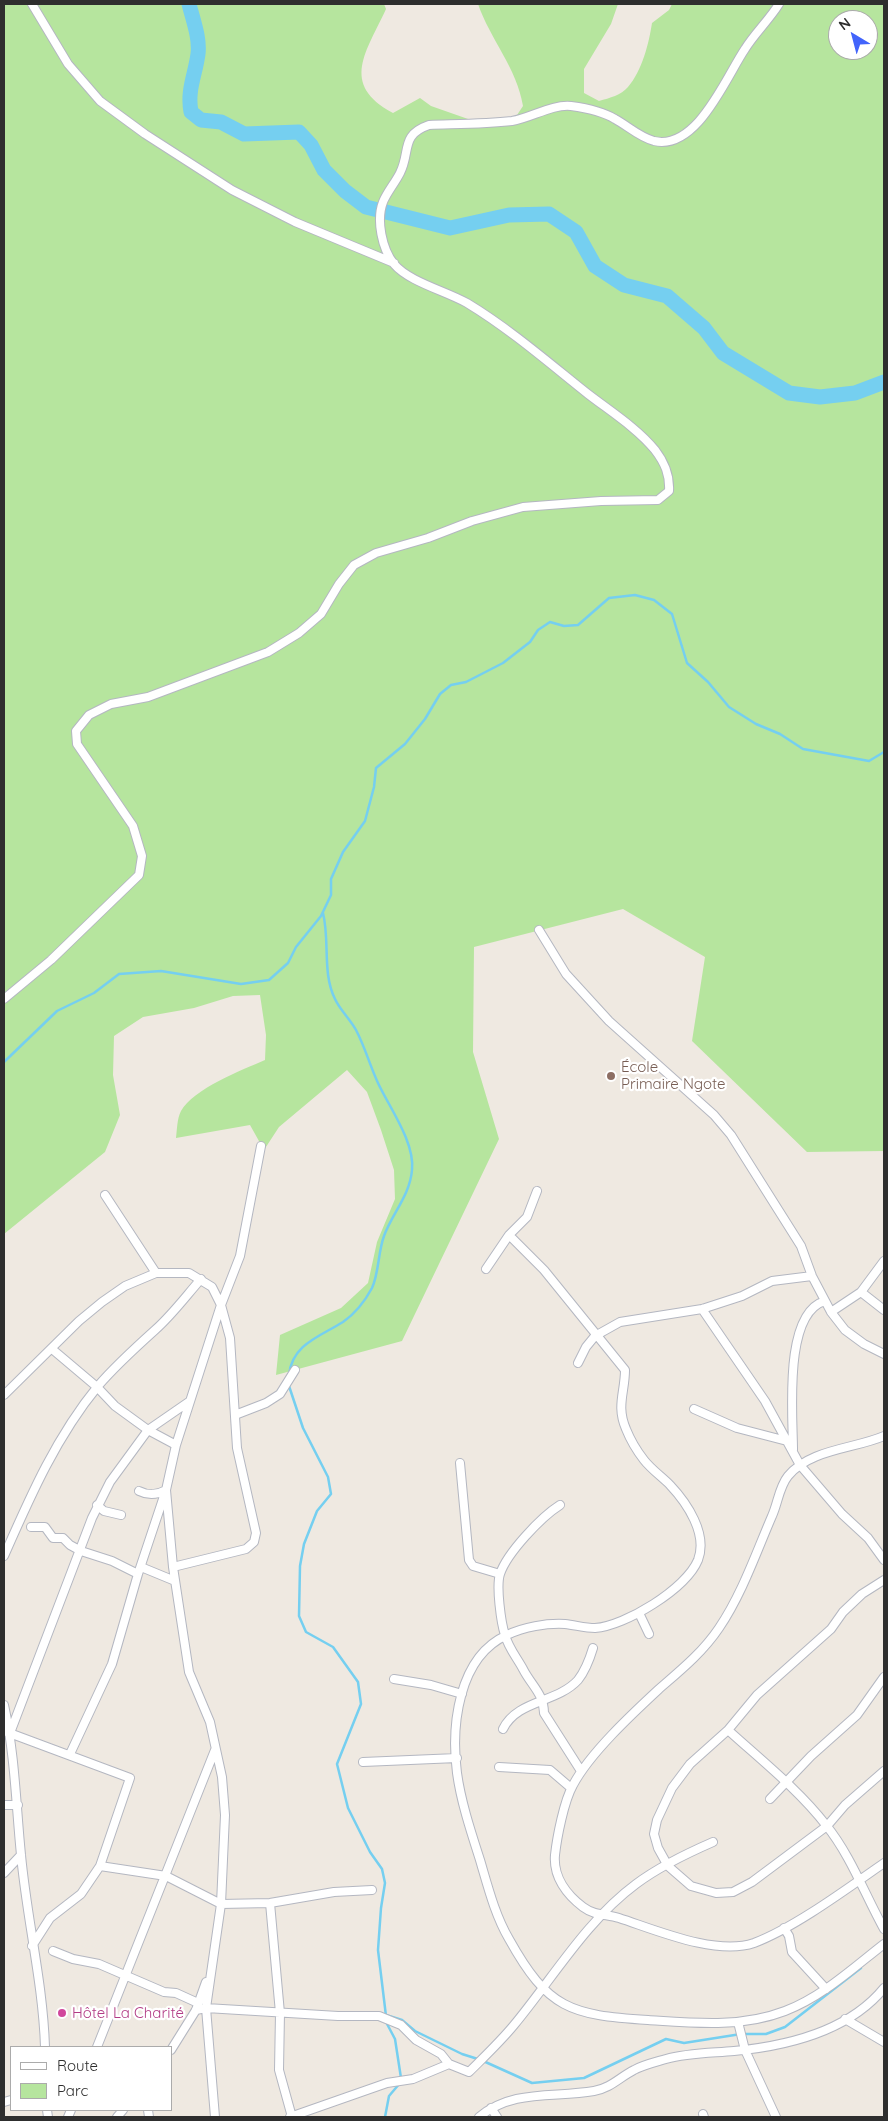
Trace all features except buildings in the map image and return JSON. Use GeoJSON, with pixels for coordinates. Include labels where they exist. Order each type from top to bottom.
{"type":"FeatureCollection","features":[{"type":"Feature","properties":{"kind":"street"},"geometry":{"type":"LineString","coordinates":[[4,999],[51,960],[140,875],[142,856],[133,826],[77,744],[76,731],[89,715],[111,704],[148,698],[268,652],[299,633],[321,614],[339,584],[354,565],[376,553],[428,538],[472,520],[523,507],[601,501],[658,500],[670,491],[670,478],[664,464],[654,449],[631,428],[518,338],[467,303],[407,274],[394,263],[295,222],[232,190],[100,101],[68,64],[32,4]]}},
{"type":"Feature","properties":{"kind":"street"},"geometry":{"type":"LineString","coordinates":[[394,263],[382,239],[379,218],[382,202],[401,172],[409,138],[417,129],[429,125],[514,121],[569,106],[594,110],[615,119],[628,130],[653,141],[664,142],[682,136],[698,123],[710,108],[745,48],[779,4]]}},
{"type":"Feature","properties":{"kind":"street"},"geometry":{"type":"LineString","coordinates":[[539,930],[566,974],[609,1021],[714,1116],[731,1135],[801,1246],[812,1276],[831,1312],[845,1330],[864,1344],[884,1354]]}},
{"type":"Feature","properties":{"kind":"street"},"geometry":{"type":"LineString","coordinates":[[70,1754],[112,1664],[166,1490],[176,1445],[221,1305],[240,1256],[261,1146]]}},
{"type":"Feature","properties":{"kind":"street"},"geometry":{"type":"LineString","coordinates":[[486,1269],[509,1235],[527,1216],[538,1191]]}},
{"type":"Feature","properties":{"kind":"street"},"geometry":{"type":"LineString","coordinates":[[106,1195],[156,1273]]}},
{"type":"Feature","properties":{"kind":"street"},"geometry":{"type":"LineString","coordinates":[[509,1235],[544,1270],[625,1370],[619,1403],[626,1429],[645,1461],[673,1488],[694,1518],[700,1539],[698,1560],[683,1580],[639,1613],[596,1628],[562,1624],[536,1625],[505,1636],[479,1657],[468,1673],[462,1694],[456,1737],[457,1774],[493,1903],[505,1933],[524,1967],[542,1989],[555,2000],[574,2010],[602,2017],[700,2024],[738,2022],[785,2011],[826,1988],[884,1944]]}},
{"type":"Feature","properties":{"kind":"street"},"geometry":{"type":"LineString","coordinates":[[831,1312],[845,1305],[861,1292],[884,1261]]}},
{"type":"Feature","properties":{"kind":"street"},"geometry":{"type":"LineString","coordinates":[[4,1395],[79,1321],[125,1286],[156,1273],[190,1274],[212,1287],[221,1305],[230,1338],[238,1448],[256,1533],[254,1542],[240,1552],[173,1567]]}},
{"type":"Feature","properties":{"kind":"street"},"geometry":{"type":"LineString","coordinates":[[578,1363],[596,1336],[620,1322],[702,1309],[742,1296],[772,1281],[812,1276]]}},
{"type":"Feature","properties":{"kind":"street"},"geometry":{"type":"LineString","coordinates":[[4,1556],[36,1484],[62,1435],[97,1387],[133,1348],[156,1330],[201,1279]]}},
{"type":"Feature","properties":{"kind":"street"},"geometry":{"type":"LineString","coordinates":[[861,1292],[884,1310]]}},
{"type":"Feature","properties":{"kind":"street"},"geometry":{"type":"LineString","coordinates":[[793,1452],[795,1348],[808,1313],[814,1306],[825,1301]]}},
{"type":"Feature","properties":{"kind":"street"},"geometry":{"type":"LineString","coordinates":[[702,1309],[765,1402],[800,1465],[842,1514],[868,1538],[884,1560]]}},
{"type":"Feature","properties":{"kind":"street"},"geometry":{"type":"LineString","coordinates":[[52,1348],[97,1387],[115,1406],[148,1430],[176,1445]]}},
{"type":"Feature","properties":{"kind":"street"},"geometry":{"type":"LineString","coordinates":[[235,1416],[266,1403],[280,1394],[295,1370]]}},
{"type":"Feature","properties":{"kind":"street"},"geometry":{"type":"LineString","coordinates":[[7,1732],[81,1551],[97,1505],[110,1482],[148,1430],[190,1401]]}},
{"type":"Feature","properties":{"kind":"street"},"geometry":{"type":"LineString","coordinates":[[694,1409],[737,1428],[787,1441]]}},
{"type":"Feature","properties":{"kind":"street"},"geometry":{"type":"LineString","coordinates":[[884,1436],[867,1444],[823,1454],[800,1465],[788,1476],[738,1593],[711,1640],[608,1741],[581,1771],[571,1788],[555,1856],[558,1878],[569,1895],[585,1908],[602,1916],[616,1917],[647,1928],[725,1947],[752,1944],[784,1928],[884,1863]]}},
{"type":"Feature","properties":{"kind":"street"},"geometry":{"type":"LineString","coordinates":[[460,1463],[469,1560],[473,1566],[500,1574]]}},
{"type":"Feature","properties":{"kind":"street"},"geometry":{"type":"LineString","coordinates":[[166,1490],[173,1567],[189,1672],[210,1722],[216,1748],[226,1815],[221,1904],[210,1969],[206,2008],[215,2117]]}},
{"type":"Feature","properties":{"kind":"street"},"geometry":{"type":"LineString","coordinates":[[139,1491],[146,1494],[158,1494],[166,1490]]}},
{"type":"Feature","properties":{"kind":"street"},"geometry":{"type":"LineString","coordinates":[[97,1505],[104,1510],[121,1514]]}},
{"type":"Feature","properties":{"kind":"street"},"geometry":{"type":"LineString","coordinates":[[560,1505],[534,1526],[519,1544],[500,1574],[499,1588],[505,1636],[525,1674],[544,1701],[544,1713],[581,1771]]}},
{"type":"Feature","properties":{"kind":"street"},"geometry":{"type":"LineString","coordinates":[[31,1527],[45,1527],[53,1538],[66,1539],[70,1545],[81,1551],[175,1581]]}},
{"type":"Feature","properties":{"kind":"street"},"geometry":{"type":"LineString","coordinates":[[884,1580],[862,1594],[843,1612],[831,1629],[757,1695],[728,1730],[686,1770],[672,1788],[657,1820],[654,1834],[658,1848],[668,1866],[691,1886],[716,1893],[733,1892],[752,1882],[827,1826],[845,1805],[884,1771]]}},
{"type":"Feature","properties":{"kind":"street"},"geometry":{"type":"LineString","coordinates":[[639,1613],[649,1634]]}},
{"type":"Feature","properties":{"kind":"street"},"geometry":{"type":"LineString","coordinates":[[503,1729],[508,1720],[517,1712],[566,1690],[578,1680],[593,1648]]}},
{"type":"Feature","properties":{"kind":"street"},"geometry":{"type":"LineString","coordinates":[[770,1799],[811,1756],[857,1715],[884,1677]]}},
{"type":"Feature","properties":{"kind":"street"},"geometry":{"type":"LineString","coordinates":[[394,1679],[462,1694]]}},
{"type":"Feature","properties":{"kind":"street"},"geometry":{"type":"LineString","coordinates":[[4,1705],[18,1806],[20,1855],[32,1946],[44,2011],[45,2046]]}},
{"type":"Feature","properties":{"kind":"street"},"geometry":{"type":"LineString","coordinates":[[728,1730],[786,1784],[827,1826],[860,1880],[884,1928]]}},
{"type":"Feature","properties":{"kind":"street"},"geometry":{"type":"LineString","coordinates":[[7,1732],[130,1778],[100,1866],[81,1894],[50,1918],[32,1946]]}},
{"type":"Feature","properties":{"kind":"street"},"geometry":{"type":"LineString","coordinates":[[96,2046],[127,1975],[216,1748]]}},
{"type":"Feature","properties":{"kind":"street"},"geometry":{"type":"LineString","coordinates":[[363,1762],[457,1758]]}},
{"type":"Feature","properties":{"kind":"street"},"geometry":{"type":"LineString","coordinates":[[499,1767],[550,1770],[571,1788]]}},
{"type":"Feature","properties":{"kind":"street"},"geometry":{"type":"LineString","coordinates":[[4,1805],[18,1806]]}},
{"type":"Feature","properties":{"kind":"street"},"geometry":{"type":"LineString","coordinates":[[54,1951],[73,1959],[99,1964],[164,1992],[176,1993],[197,2007],[280,2013],[379,2016],[401,2025],[416,2040],[440,2054],[449,2064],[469,2072],[512,2027],[572,1949],[602,1916],[638,1882],[684,1855],[713,1842]]}},
{"type":"Feature","properties":{"kind":"street"},"geometry":{"type":"LineString","coordinates":[[4,1873],[20,1855]]}},
{"type":"Feature","properties":{"kind":"street"},"geometry":{"type":"LineString","coordinates":[[100,1866],[166,1876],[221,1904],[270,1903],[334,1892],[372,1890]]}},
{"type":"Feature","properties":{"kind":"street"},"geometry":{"type":"LineString","coordinates":[[270,1903],[280,2013],[279,2070],[291,2117],[396,2081],[406,2081],[449,2064]]}},
{"type":"Feature","properties":{"kind":"street"},"geometry":{"type":"LineString","coordinates":[[784,1928],[789,1936],[792,1952],[826,1988]]}},
{"type":"Feature","properties":{"kind":"street"},"geometry":{"type":"LineString","coordinates":[[172,2048],[197,2007],[210,1969]]}},
{"type":"Feature","properties":{"kind":"street"},"geometry":{"type":"LineString","coordinates":[[479,2117],[491,2108],[524,2096],[585,2092],[607,2088],[634,2070],[669,2058],[744,2050],[797,2040],[820,2032],[845,2019],[878,1996],[884,1988]]}},
{"type":"Feature","properties":{"kind":"street"},"geometry":{"type":"LineString","coordinates":[[845,2019],[884,2042]]}},
{"type":"Feature","properties":{"kind":"street"},"geometry":{"type":"LineString","coordinates":[[738,2022],[744,2050],[776,2117]]}},
{"type":"Feature","properties":{"kind":"street"},"geometry":{"type":"LineString","coordinates":[[491,2108],[497,2117]]}},
{"type":"Feature","properties":{"kind":"green space"},"geometry":{"type":"Polygon","coordinates":[[[4,4],[384,4],[386,9],[371,39],[362,66],[362,78],[366,90],[376,102],[393,113],[420,98],[431,106],[488,126],[515,118],[523,106],[515,79],[478,4],[618,4],[611,24],[584,69],[584,93],[599,101],[622,92],[628,87],[637,73],[644,56],[652,23],[669,10],[672,4],[884,4],[884,1151],[807,1152],[692,1041],[705,957],[623,909],[474,947],[473,1052],[499,1139],[402,1341],[276,1375],[280,1335],[341,1308],[368,1283],[377,1242],[395,1199],[394,1170],[367,1092],[347,1070],[279,1127],[264,1150],[250,1125],[176,1138],[181,1111],[196,1095],[219,1081],[265,1060],[266,1035],[260,995],[233,996],[194,1008],[143,1017],[114,1036],[113,1075],[120,1115],[105,1152],[4,1234],[4,4]]]}},
{"type":"Feature","properties":{"kind":"waterway"},"geometry":{"type":"LineString","coordinates":[[189,4],[198,42],[197,62],[190,104],[191,112],[201,120],[221,122],[244,134],[299,132],[311,145],[324,170],[345,191],[366,207],[450,228],[509,215],[549,214],[576,232],[595,266],[624,285],[667,296],[704,328],[723,353],[789,393],[820,397],[855,393],[884,382]]}},
{"type":"Feature","properties":{"kind":"waterway"},"geometry":{"type":"LineString","coordinates":[[4,1062],[57,1011],[94,993],[119,974],[161,971],[241,984],[269,980],[288,963],[296,947],[321,916],[331,895],[331,879],[343,852],[365,821],[374,787],[376,768],[405,744],[425,719],[440,694],[451,685],[466,682],[503,663],[530,642],[538,630],[550,622],[564,626],[578,625],[609,598],[635,595],[654,600],[672,614],[687,663],[708,682],[729,707],[756,724],[780,734],[803,749],[869,761],[884,752]]}},
{"type":"Feature","properties":{"kind":"waterway"},"geometry":{"type":"LineString","coordinates":[[289,1375],[291,1364],[302,1348],[352,1315],[369,1293],[376,1276],[384,1236],[408,1188],[412,1170],[410,1148],[405,1136],[378,1083],[356,1030],[337,1003],[331,989],[327,968],[323,913]]}},
{"type":"Feature","properties":{"kind":"waterway"},"geometry":{"type":"LineString","coordinates":[[288,1383],[303,1428],[328,1477],[331,1494],[317,1511],[304,1544],[300,1566],[299,1616],[306,1632],[333,1647],[358,1682],[361,1704],[337,1764],[348,1808],[370,1852],[382,1869],[385,1883],[378,1950],[386,2016]]}},
{"type":"Feature","properties":{"kind":"waterway"},"geometry":{"type":"LineString","coordinates":[[386,2015],[402,2020],[415,2031],[462,2054],[481,2060],[532,2083],[584,2078],[666,2039],[684,2043],[741,2034],[766,2034],[785,2027],[861,1968]]}},
{"type":"Feature","properties":{"kind":"waterway"},"geometry":{"type":"LineString","coordinates":[[386,2022],[395,2039],[401,2078]]}},
{"type":"Feature","properties":{"kind":"waterway"},"geometry":{"type":"LineString","coordinates":[[385,2117],[389,2096],[400,2083]]}},
{"type":"Feature","properties":{"kind":"place","name":"École Primaire Ngote"},"geometry":{"type":"Point","coordinates":[611,1076]}},
{"type":"Feature","properties":{"kind":"place","name":"Hôtel La Charité"},"geometry":{"type":"Point","coordinates":[62,2013]}}]}
